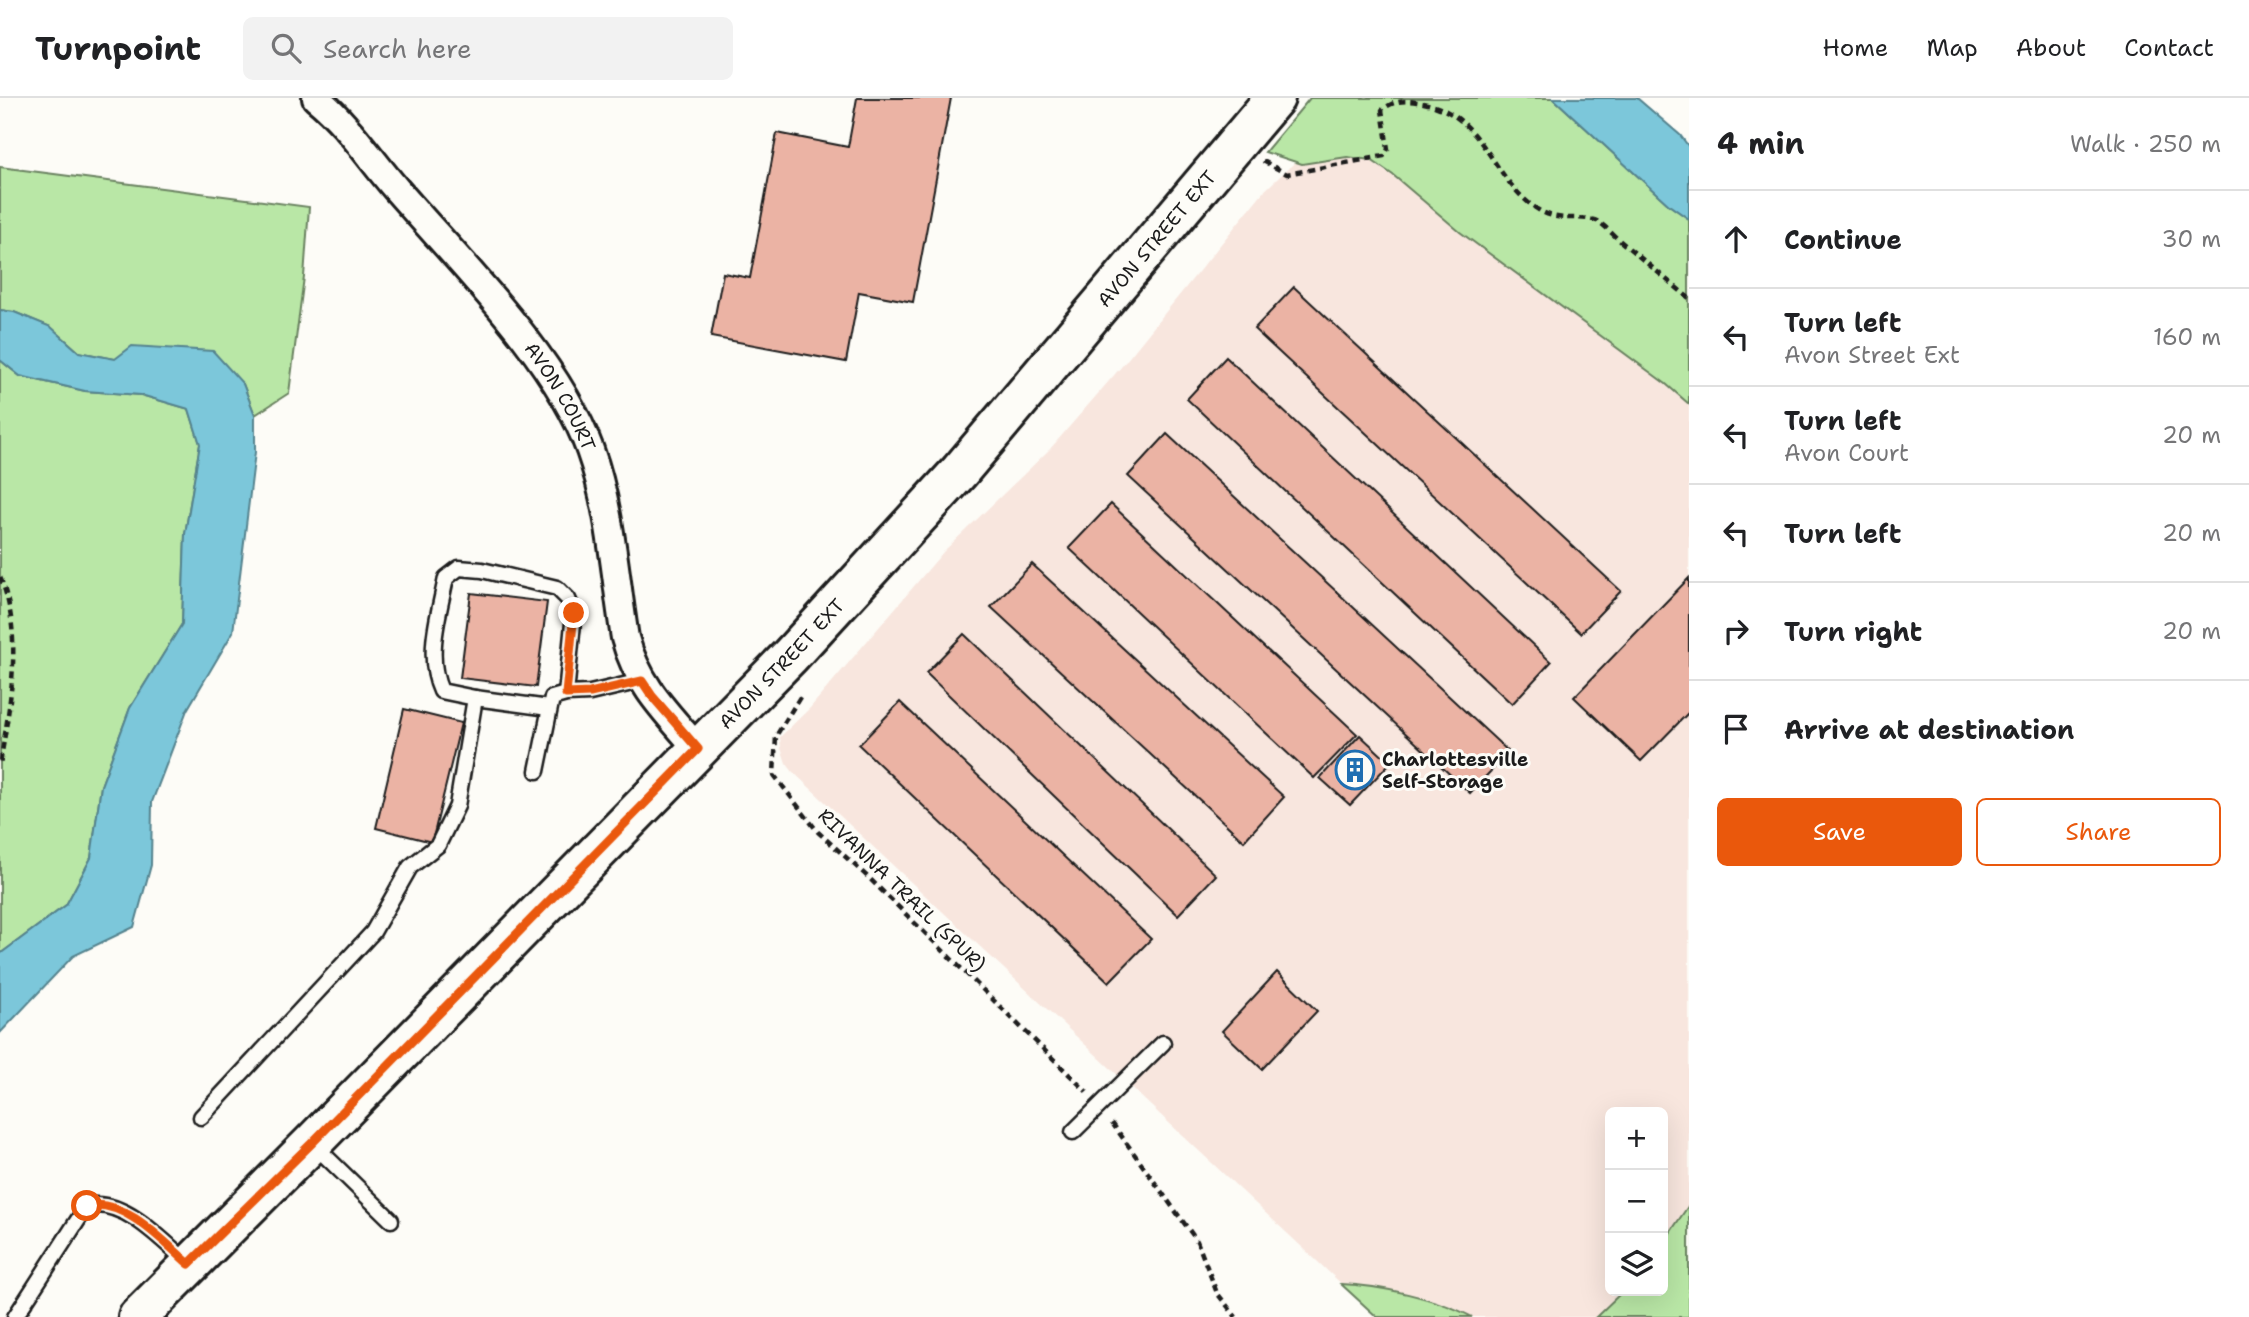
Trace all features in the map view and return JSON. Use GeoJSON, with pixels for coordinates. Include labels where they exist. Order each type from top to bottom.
{"type":"FeatureCollection","features":[{"type":"Feature","properties":{"kind":"main road","name":"AVON STREET EXT"},"geometry":{"type":"LineString","coordinates":[[138,1317],[790,656],[960,471],[1275,98]]}},
{"type":"Feature","properties":{"kind":"street","name":"AVON COURT"},"geometry":{"type":"LineString","coordinates":[[316,98],[334,113],[377,167],[504,313],[571,406],[590,450],[603,496],[625,638],[631,658],[652,696],[698,749]]}},
{"type":"Feature","properties":{"kind":"lane"},"geometry":{"type":"LineString","coordinates":[[550,708],[441,691],[433,673],[436,630],[446,578],[459,568],[482,570],[557,588],[568,599],[574,613],[566,694]]}},
{"type":"Feature","properties":{"kind":"lane"},"geometry":{"type":"LineString","coordinates":[[537,771],[552,698],[566,694],[590,693],[642,681]]}},
{"type":"Feature","properties":{"kind":"lane"},"geometry":{"type":"LineString","coordinates":[[201,1118],[373,932],[410,867],[438,845],[457,806],[475,698]]}},
{"type":"Feature","properties":{"kind":"lane"},"geometry":{"type":"LineString","coordinates":[[1073,1132],[1163,1043]]}},
{"type":"Feature","properties":{"kind":"lane"},"geometry":{"type":"LineString","coordinates":[[312,1143],[391,1220]]}},
{"type":"Feature","properties":{"kind":"lane"},"geometry":{"type":"LineString","coordinates":[[15,1317],[87,1206],[100,1203],[142,1222],[189,1264]]}},
{"type":"Feature","properties":{"kind":"path"},"geometry":{"type":"LineString","coordinates":[[1255,156],[1287,174],[1384,156],[1388,149],[1382,110],[1391,103],[1405,100],[1427,103],[1446,110],[1470,128],[1486,147],[1510,186],[1537,209],[1549,216],[1570,220],[1595,220],[1689,298]]}},
{"type":"Feature","properties":{"kind":"path"},"geometry":{"type":"LineString","coordinates":[[0,576],[6,590],[13,637],[10,702],[0,764]]}},
{"type":"Feature","properties":{"kind":"path","name":"RIVANNA TRAIL (SPUR)"},"geometry":{"type":"LineString","coordinates":[[801,695],[776,736],[774,775],[818,832],[1076,1079],[1120,1131],[1197,1241],[1217,1293],[1236,1317]]}},
{"type":"Feature","properties":{"kind":"shaded area"},"geometry":{"type":"Polygon","coordinates":[[[1359,103],[1689,274],[1689,1317],[1377,1317],[786,763],[780,737],[810,708],[944,551],[1050,449],[1122,366],[1263,192],[1359,103]]]}},
{"type":"Feature","properties":{"kind":"green space"},"geometry":{"type":"Polygon","coordinates":[[[1310,98],[1553,98],[1669,205],[1689,219],[1689,404],[1666,384],[1460,232],[1393,175],[1371,160],[1347,157],[1302,164],[1265,152],[1310,98]]]}},
{"type":"Feature","properties":{"kind":"green space"},"geometry":{"type":"Polygon","coordinates":[[[0,167],[309,207],[304,277],[289,393],[255,415],[243,384],[79,352],[51,327],[14,312],[0,310],[0,167]]]}},
{"type":"Feature","properties":{"kind":"green space"},"geometry":{"type":"Polygon","coordinates":[[[0,360],[20,376],[85,391],[141,395],[189,409],[200,444],[185,534],[182,624],[130,708],[101,786],[91,858],[66,905],[0,954],[0,360]]]}},
{"type":"Feature","properties":{"kind":"green space"},"geometry":{"type":"Polygon","coordinates":[[[1689,1205],[1689,1317],[1596,1317],[1618,1296],[1668,1296],[1668,1236],[1689,1205]]]}},
{"type":"Feature","properties":{"kind":"green space"},"geometry":{"type":"Polygon","coordinates":[[[1341,1284],[1408,1294],[1443,1304],[1472,1317],[1377,1317],[1341,1284]]]}},
{"type":"Feature","properties":{"kind":"water"},"geometry":{"type":"Polygon","coordinates":[[[1553,98],[1637,98],[1680,135],[1689,147],[1689,219],[1669,205],[1553,98]]]}},
{"type":"Feature","properties":{"kind":"water"},"geometry":{"type":"Polygon","coordinates":[[[0,310],[14,312],[51,327],[79,352],[115,359],[132,346],[213,351],[243,384],[255,415],[255,452],[233,632],[187,710],[152,802],[151,865],[134,927],[73,956],[0,1033],[0,954],[66,905],[91,858],[101,786],[130,708],[182,624],[185,534],[200,444],[189,409],[141,395],[85,391],[20,376],[0,360],[0,310]]]}},
{"type":"Feature","properties":{"kind":"building"},"geometry":{"type":"Polygon","coordinates":[[[857,98],[951,98],[913,302],[859,292],[846,362],[711,337],[723,273],[750,278],[777,133],[848,147],[857,98]]]}},
{"type":"Feature","properties":{"kind":"building"},"geometry":{"type":"Polygon","coordinates":[[[1294,287],[1621,591],[1581,633],[1254,329],[1294,287]]]}},
{"type":"Feature","properties":{"kind":"building"},"geometry":{"type":"Polygon","coordinates":[[[1226,357],[1551,662],[1512,704],[1187,399],[1226,357]]]}},
{"type":"Feature","properties":{"kind":"building"},"geometry":{"type":"Polygon","coordinates":[[[1167,434],[1509,752],[1470,793],[1128,476],[1167,434]]]}},
{"type":"Feature","properties":{"kind":"building"},"geometry":{"type":"Polygon","coordinates":[[[1111,504],[1357,734],[1314,778],[1069,548],[1111,504]]]}},
{"type":"Feature","properties":{"kind":"building"},"geometry":{"type":"Polygon","coordinates":[[[1032,564],[1284,797],[1244,841],[991,607],[1032,564]]]}},
{"type":"Feature","properties":{"kind":"building"},"geometry":{"type":"Polygon","coordinates":[[[1689,578],[1689,712],[1641,761],[1574,697],[1689,578]]]}},
{"type":"Feature","properties":{"kind":"building"},"geometry":{"type":"Polygon","coordinates":[[[471,593],[547,602],[536,687],[460,678],[471,593]]]}},
{"type":"Feature","properties":{"kind":"building"},"geometry":{"type":"Polygon","coordinates":[[[964,634],[1216,875],[1178,915],[926,673],[964,634]]]}},
{"type":"Feature","properties":{"kind":"building"},"geometry":{"type":"Polygon","coordinates":[[[900,702],[1151,939],[1109,982],[859,745],[900,702]]]}},
{"type":"Feature","properties":{"kind":"building"},"geometry":{"type":"Polygon","coordinates":[[[404,709],[461,723],[432,842],[376,828],[404,709]]]}},
{"type":"Feature","properties":{"kind":"building","name":"Charlottesville Self-Storage"},"geometry":{"type":"Polygon","coordinates":[[[1360,735],[1390,763],[1350,805],[1320,778],[1360,735]]]}},
{"type":"Feature","properties":{"kind":"building"},"geometry":{"type":"Polygon","coordinates":[[[1277,972],[1317,1011],[1262,1069],[1222,1031],[1277,972]]]}},
{"type":"Feature","properties":{"kind":"place","name":"Charlottesville Self-Storage"},"geometry":{"type":"Point","coordinates":[1355,770]}},
{"type":"Feature","properties":{"kind":"route"},"geometry":{"type":"LineString","coordinates":[[87,1206],[100,1203],[142,1222],[189,1264],[312,1143],[698,749],[642,681],[590,693],[566,694],[574,613]]}}]}
